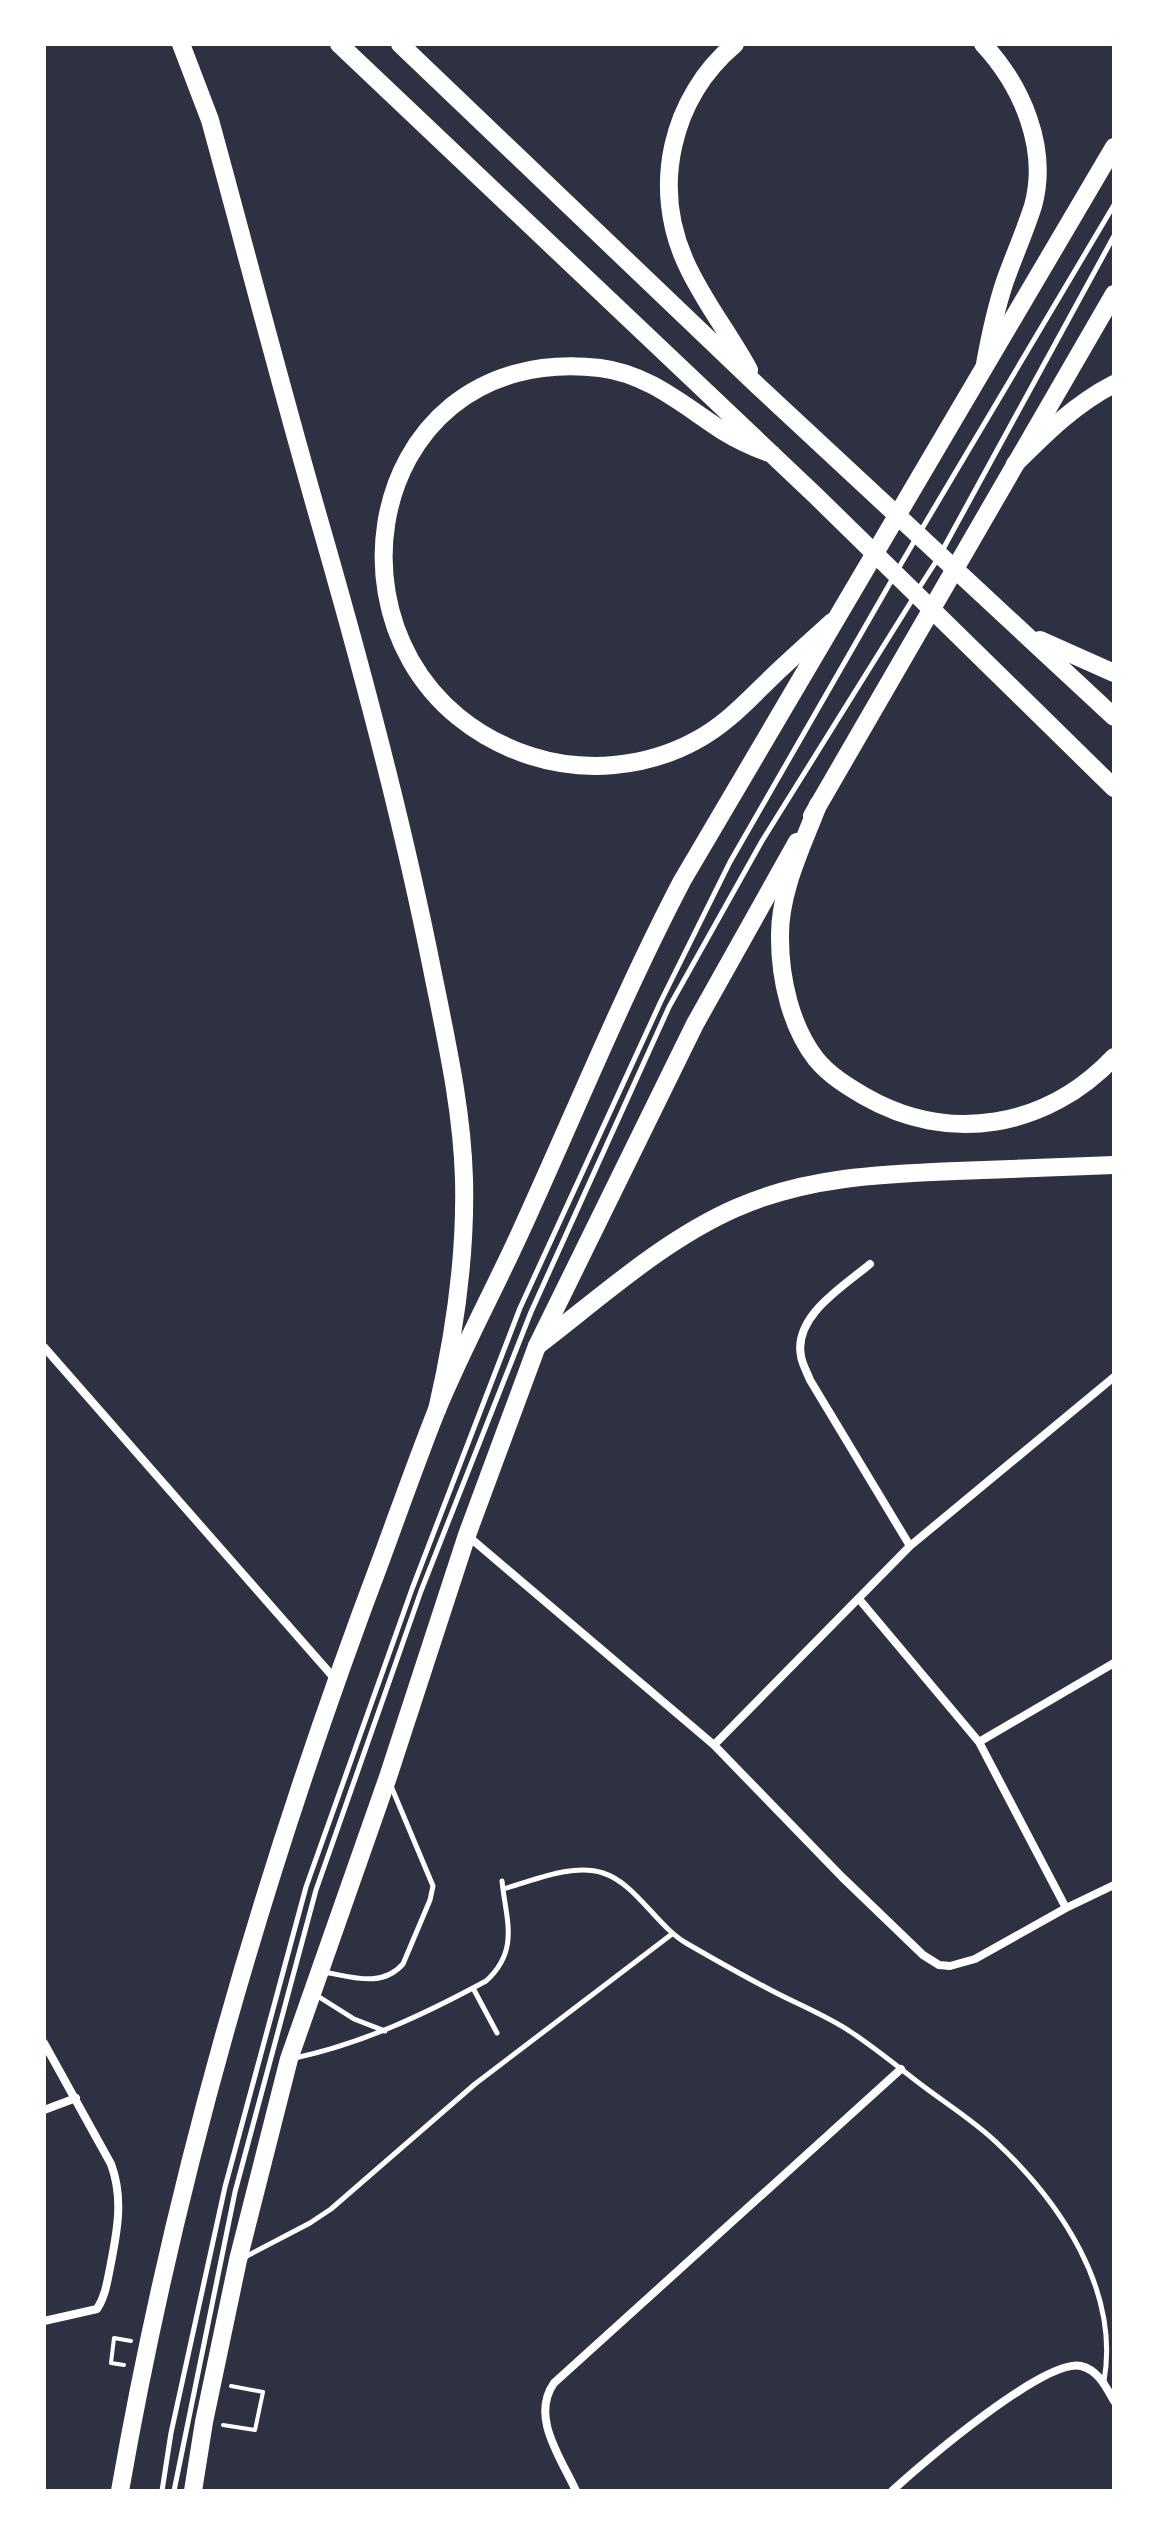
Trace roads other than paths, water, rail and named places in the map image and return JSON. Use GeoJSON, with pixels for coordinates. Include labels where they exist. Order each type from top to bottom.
{"type":"FeatureCollection","features":[{"type":"Feature","properties":{"kind":"highway"},"geometry":{"type":"LineString","coordinates":[[181,44],[210,120],[355,647],[423,922],[451,1061],[460,1119],[464,1236],[455,1324],[437,1410]]}},
{"type":"Feature","properties":{"kind":"highway"},"geometry":{"type":"LineString","coordinates":[[339,44],[816,496],[1110,786]]}},
{"type":"Feature","properties":{"kind":"highway"},"geometry":{"type":"LineString","coordinates":[[400,44],[758,386],[1114,717]]}},
{"type":"Feature","properties":{"kind":"highway"},"geometry":{"type":"LineString","coordinates":[[735,44],[719,58],[696,87],[680,120],[670,156],[668,192],[673,229],[686,263],[758,386]]}},
{"type":"Feature","properties":{"kind":"highway"},"geometry":{"type":"LineString","coordinates":[[983,44],[1006,72],[1024,105],[1036,154],[1033,204],[996,310],[985,364]]}},
{"type":"Feature","properties":{"kind":"highway"},"geometry":{"type":"LineString","coordinates":[[120,2491],[161,2285],[218,2054],[267,1881],[335,1679],[437,1410],[650,942],[682,881],[1114,147]]}},
{"type":"Feature","properties":{"kind":"highway"},"geometry":{"type":"LineString","coordinates":[[193,2491],[238,2260],[289,2059],[388,1777],[467,1535],[537,1346],[695,1024],[1114,294]]}},
{"type":"Feature","properties":{"kind":"highway"},"geometry":{"type":"LineString","coordinates":[[772,454],[723,431],[651,383],[615,372],[552,367],[502,378],[457,401],[430,428],[408,459],[392,493],[384,531],[382,569],[388,606],[401,642],[421,675],[440,699],[463,720],[516,751],[576,765],[606,766],[637,762],[667,754],[695,741],[745,705],[832,622]]}},
{"type":"Feature","properties":{"kind":"highway"},"geometry":{"type":"LineString","coordinates":[[1015,464],[1069,412],[1089,396],[1114,384]]}},
{"type":"Feature","properties":{"kind":"highway"},"geometry":{"type":"LineString","coordinates":[[1026,634],[1114,673]]}},
{"type":"Feature","properties":{"kind":"highway"},"geometry":{"type":"LineString","coordinates":[[818,805],[786,889],[780,914],[780,940],[786,990],[793,1013],[816,1059],[832,1075],[853,1090],[899,1113],[951,1126],[988,1123],[1034,1111],[1076,1090],[1114,1057]]}},
{"type":"Feature","properties":{"kind":"highway"},"geometry":{"type":"LineString","coordinates":[[537,1346],[675,1242],[714,1219],[765,1196],[798,1186],[866,1175],[1114,1165]]}},
{"type":"Feature","properties":{"kind":"street"},"geometry":{"type":"LineString","coordinates":[[870,1264],[808,1321],[801,1335],[800,1355],[810,1380],[910,1546]]}},
{"type":"Feature","properties":{"kind":"street"},"geometry":{"type":"LineString","coordinates":[[44,1347],[335,1679]]}},
{"type":"Feature","properties":{"kind":"street"},"geometry":{"type":"LineString","coordinates":[[714,1745],[910,1546],[1114,1377]]}},
{"type":"Feature","properties":{"kind":"street"},"geometry":{"type":"LineString","coordinates":[[467,1535],[714,1745],[903,1938],[939,1965],[959,1965],[975,1959],[1114,1885]]}},
{"type":"Feature","properties":{"kind":"street"},"geometry":{"type":"LineString","coordinates":[[859,1599],[979,1742],[1066,1908]]}},
{"type":"Feature","properties":{"kind":"street"},"geometry":{"type":"LineString","coordinates":[[979,1742],[1114,1663]]}},
{"type":"Feature","properties":{"kind":"street"},"geometry":{"type":"LineString","coordinates":[[44,2043],[117,2178],[120,2212],[105,2294],[97,2309],[44,2321]]}},
{"type":"Feature","properties":{"kind":"street"},"geometry":{"type":"LineString","coordinates":[[576,2491],[544,2414],[548,2392],[554,2383],[901,2069]]}},
{"type":"Feature","properties":{"kind":"street"},"geometry":{"type":"LineString","coordinates":[[44,2110],[76,2098]]}},
{"type":"Feature","properties":{"kind":"street"},"geometry":{"type":"LineString","coordinates":[[892,2491],[985,2415],[1048,2374],[1071,2365],[1089,2369],[1104,2382],[1114,2401]]}},
{"type":"Feature","properties":{"kind":"lane"},"geometry":{"type":"LineString","coordinates":[[162,2491],[171,2433],[225,2187],[306,1887],[412,1589],[520,1308],[719,882],[852,646],[1114,205]]}},
{"type":"Feature","properties":{"kind":"lane"},"geometry":{"type":"LineString","coordinates":[[174,2491],[235,2192],[316,1890],[421,1591],[531,1312],[669,1007],[762,841],[948,541],[1114,236]]}},
{"type":"Feature","properties":{"kind":"lane"},"geometry":{"type":"LineString","coordinates":[[319,1971],[370,1980],[380,1980],[397,1971],[403,1964],[430,1900],[432,1878],[410,1835],[388,1777]]}},
{"type":"Feature","properties":{"kind":"lane"},"geometry":{"type":"LineString","coordinates":[[503,1889],[568,1871],[587,1869],[605,1873],[621,1882],[672,1934],[838,2025],[994,2140],[1026,2172],[1053,2206],[1082,2255],[1100,2297],[1107,2330],[1104,2382]]}},
{"type":"Feature","properties":{"kind":"lane"},"geometry":{"type":"LineString","coordinates":[[289,2059],[386,2031],[473,1988],[497,1971],[509,1943],[502,1881]]}},
{"type":"Feature","properties":{"kind":"lane"},"geometry":{"type":"LineString","coordinates":[[238,2260],[331,2209],[475,2084],[672,1934]]}},
{"type":"Feature","properties":{"kind":"lane"},"geometry":{"type":"LineString","coordinates":[[473,1988],[497,2033]]}},
{"type":"Feature","properties":{"kind":"lane"},"geometry":{"type":"LineString","coordinates":[[311,1992],[354,2019],[386,2031]]}}]}
